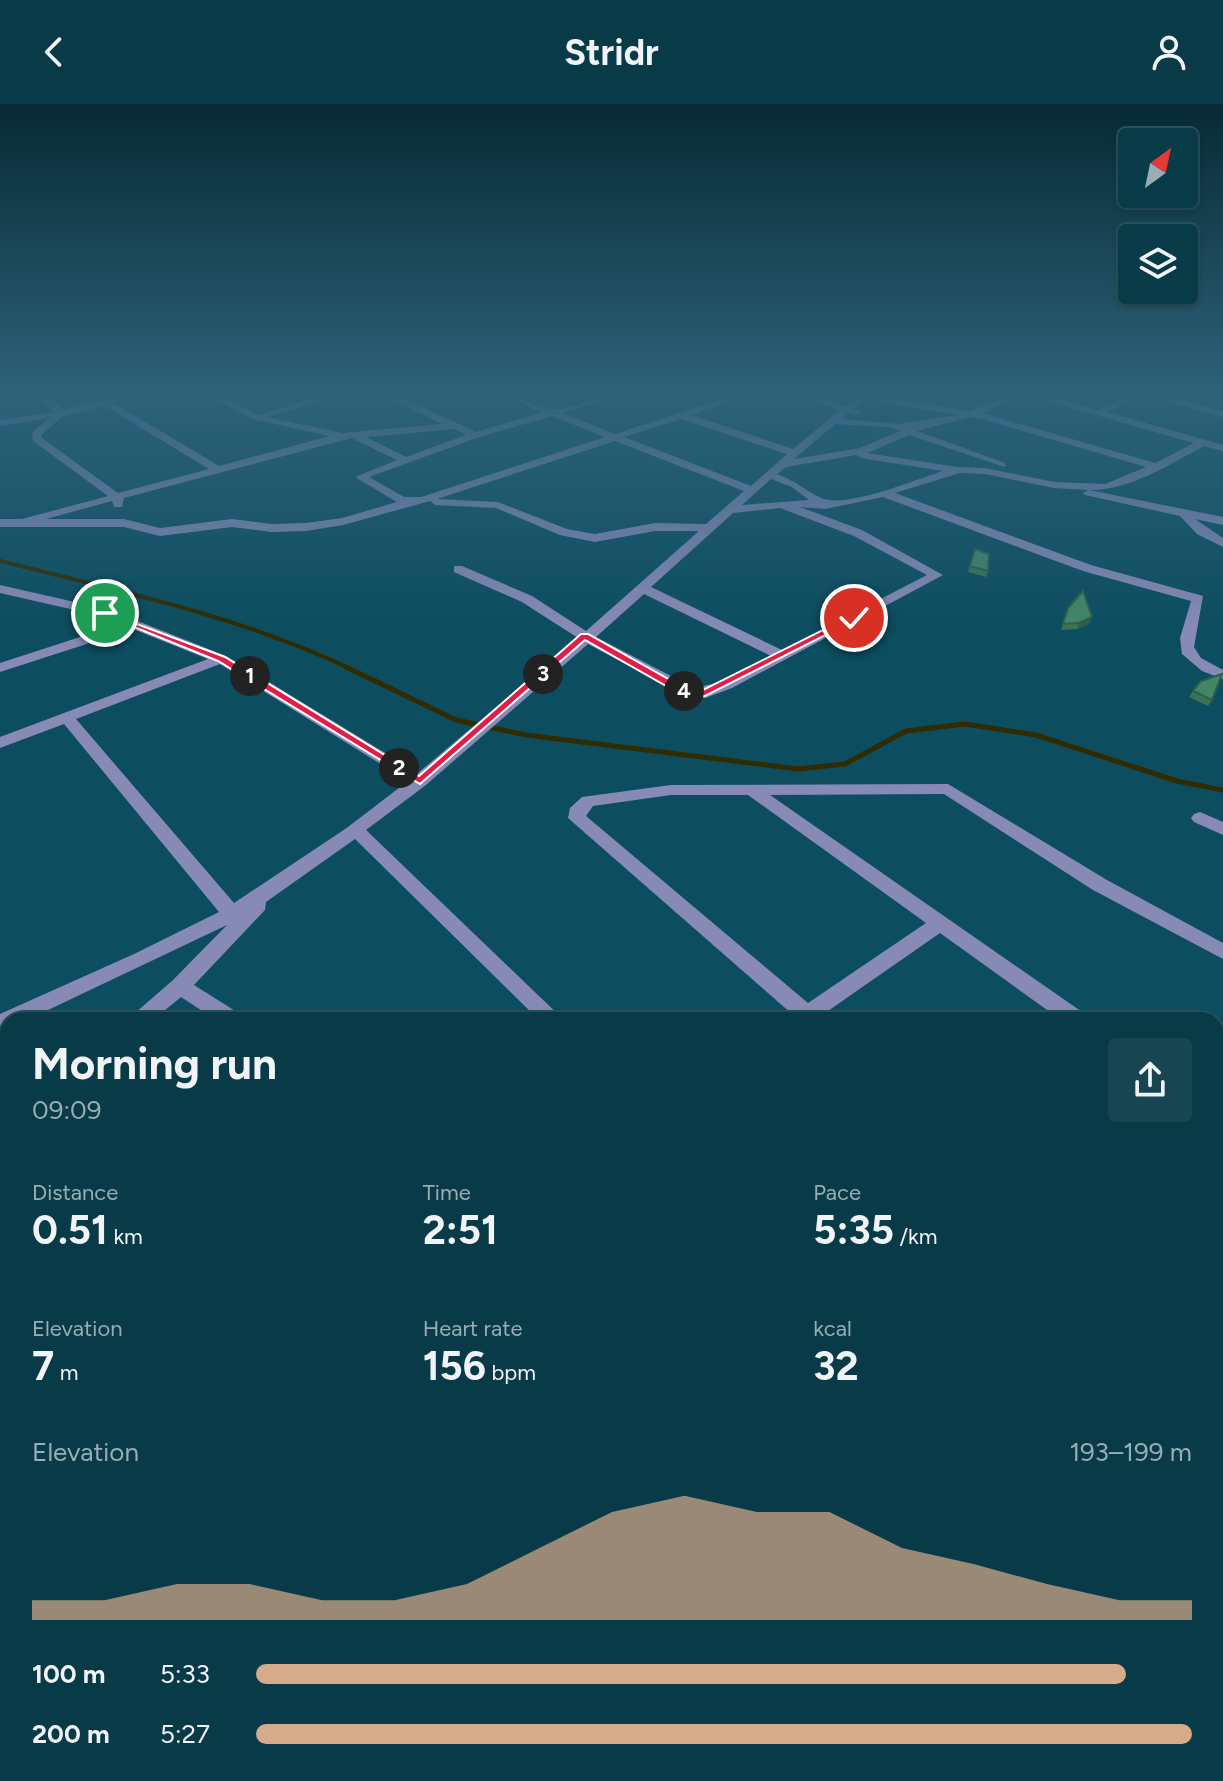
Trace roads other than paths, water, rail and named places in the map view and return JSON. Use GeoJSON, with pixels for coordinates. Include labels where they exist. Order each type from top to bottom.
{"type":"FeatureCollection","features":[{"type":"Feature","properties":{"kind":"street"},"geometry":{"type":"LineString","coordinates":[[83,472],[118,498],[124,523]]}},
{"type":"Feature","properties":{"kind":"street"},"geometry":{"type":"LineString","coordinates":[[27,521],[215,472]]}},
{"type":"Feature","properties":{"kind":"street"},"geometry":{"type":"LineString","coordinates":[[373,472],[360,477],[412,502],[498,505],[564,532],[595,538],[655,527],[707,528]]}},
{"type":"Feature","properties":{"kind":"street"},"geometry":{"type":"LineString","coordinates":[[0,523],[124,523],[160,532],[232,523],[306,527],[343,521],[508,472]]}},
{"type":"Feature","properties":{"kind":"street"},"geometry":{"type":"LineString","coordinates":[[704,472],[751,490]]}},
{"type":"Feature","properties":{"kind":"street"},"geometry":{"type":"LineString","coordinates":[[27,1012],[231,913],[274,888],[420,781],[465,744],[773,472]]}},
{"type":"Feature","properties":{"kind":"street"},"geometry":{"type":"LineString","coordinates":[[884,472],[894,483],[1087,568],[1198,599],[1187,641],[1188,656],[1196,665],[1223,675]]}},
{"type":"Feature","properties":{"kind":"street"},"geometry":{"type":"LineString","coordinates":[[729,510],[781,504],[855,502],[894,483],[948,472]]}},
{"type":"Feature","properties":{"kind":"street"},"geometry":{"type":"LineString","coordinates":[[991,472],[1186,516],[1223,521]]}},
{"type":"Feature","properties":{"kind":"street"},"geometry":{"type":"LineString","coordinates":[[1020,472],[1054,485],[1106,487],[1143,472]]}},
{"type":"Feature","properties":{"kind":"street"},"geometry":{"type":"LineString","coordinates":[[770,475],[796,485],[858,533]]}},
{"type":"Feature","properties":{"kind":"street"},"geometry":{"type":"LineString","coordinates":[[458,569],[527,599],[584,636],[691,693],[705,693],[727,685],[937,575],[858,533],[781,504]]}},
{"type":"Feature","properties":{"kind":"street"},"geometry":{"type":"LineString","coordinates":[[1186,516],[1201,531],[1223,543]]}},
{"type":"Feature","properties":{"kind":"street"},"geometry":{"type":"LineString","coordinates":[[641,587],[782,656]]}},
{"type":"Feature","properties":{"kind":"street"},"geometry":{"type":"LineString","coordinates":[[0,589],[105,613],[221,659],[420,781]]}},
{"type":"Feature","properties":{"kind":"street"},"geometry":{"type":"LineString","coordinates":[[0,604],[28,596]]}},
{"type":"Feature","properties":{"kind":"street"},"geometry":{"type":"LineString","coordinates":[[0,668],[134,624]]}},
{"type":"Feature","properties":{"kind":"street"},"geometry":{"type":"LineString","coordinates":[[0,743],[221,659]]}},
{"type":"Feature","properties":{"kind":"street"},"geometry":{"type":"LineString","coordinates":[[67,718],[231,913]]}},
{"type":"Feature","properties":{"kind":"street"},"geometry":{"type":"LineString","coordinates":[[797,1012],[577,818],[579,808],[588,801],[671,790],[948,789],[1100,885],[1223,952]]}},
{"type":"Feature","properties":{"kind":"street"},"geometry":{"type":"LineString","coordinates":[[752,790],[1065,1012]]}},
{"type":"Feature","properties":{"kind":"street"},"geometry":{"type":"LineString","coordinates":[[1200,818],[1223,829]]}},
{"type":"Feature","properties":{"kind":"street"},"geometry":{"type":"LineString","coordinates":[[355,829],[545,1012]]}},
{"type":"Feature","properties":{"kind":"street"},"geometry":{"type":"LineString","coordinates":[[148,1012],[180,986],[274,888]]}},
{"type":"Feature","properties":{"kind":"street"},"geometry":{"type":"LineString","coordinates":[[810,1012],[938,924]]}},
{"type":"Feature","properties":{"kind":"street"},"geometry":{"type":"LineString","coordinates":[[180,986],[220,1012]]}},
{"type":"Feature","properties":{"kind":"waterway"},"geometry":{"type":"LineString","coordinates":[[0,561],[223,619],[309,650],[351,669]]}},
{"type":"Feature","properties":{"kind":"waterway"},"geometry":{"type":"LineString","coordinates":[[346,667],[456,720],[526,735],[798,769],[845,764],[906,731],[965,724],[1036,735],[1177,781],[1223,790]]}}]}
